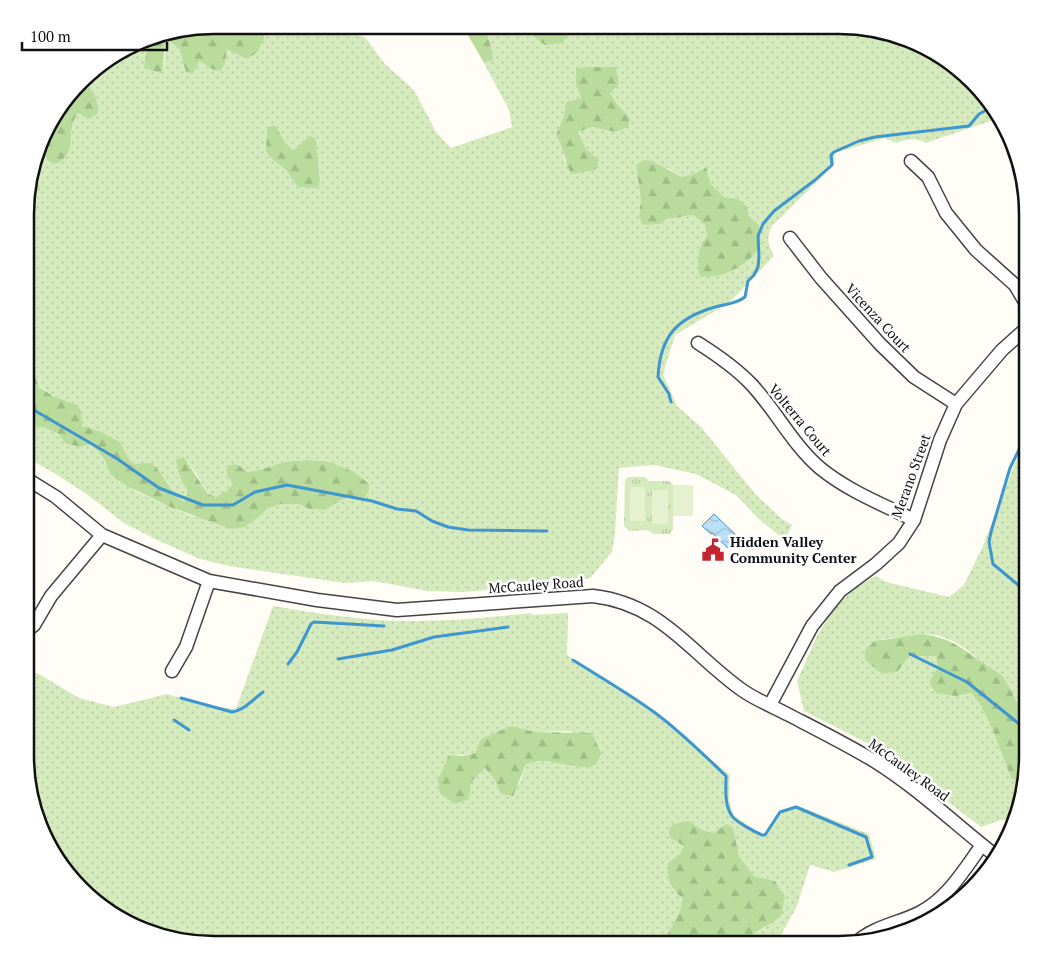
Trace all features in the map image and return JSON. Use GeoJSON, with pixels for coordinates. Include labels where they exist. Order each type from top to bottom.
{"type":"FeatureCollection","features":[{"type":"Feature","properties":{"kind":"street"},"geometry":{"type":"LineString","coordinates":[[911,161],[928,177],[946,213],[970,243],[1015,285],[1019,292]]}},
{"type":"Feature","properties":{"kind":"street","name":"Vicenza Court"},"geometry":{"type":"LineString","coordinates":[[790,238],[820,278],[880,344],[914,377],[956,404]]}},
{"type":"Feature","properties":{"kind":"street","name":"Merano Street"},"geometry":{"type":"LineString","coordinates":[[770,705],[812,626],[840,591],[876,564],[898,543],[914,520],[940,440],[956,404],[1002,350],[1019,335]]}},
{"type":"Feature","properties":{"kind":"street","name":"Volterra Court"},"geometry":{"type":"LineString","coordinates":[[698,343],[723,359],[752,386],[795,440],[820,467],[856,492],[914,520]]}},
{"type":"Feature","properties":{"kind":"street","name":"McCauley Road"},"geometry":{"type":"LineString","coordinates":[[34,484],[56,496],[102,534],[209,581],[316,600],[397,610],[594,596],[611,598],[629,604],[659,619],[742,690],[846,744],[909,785],[991,852]]}},
{"type":"Feature","properties":{"kind":"street"},"geometry":{"type":"LineString","coordinates":[[34,625],[51,596],[102,534]]}},
{"type":"Feature","properties":{"kind":"street"},"geometry":{"type":"LineString","coordinates":[[172,671],[186,647],[209,581]]}},
{"type":"Feature","properties":{"kind":"street"},"geometry":{"type":"LineString","coordinates":[[870,934],[920,912],[938,899],[954,884],[982,845]]}},
{"type":"Feature","properties":{"kind":"green space"},"geometry":{"type":"Polygon","coordinates":[[[202,34],[265,34],[258,52],[246,59],[227,49],[225,64],[220,71],[212,69],[199,61],[193,74],[186,72],[179,48],[168,40],[202,34]]]}},
{"type":"Feature","properties":{"kind":"green space"},"geometry":{"type":"Polygon","coordinates":[[[265,34],[354,34],[365,37],[384,63],[414,90],[436,132],[451,148],[512,127],[509,110],[484,63],[493,60],[487,34],[851,34],[874,37],[908,47],[949,71],[982,104],[993,120],[926,143],[911,139],[896,143],[885,138],[835,153],[834,165],[772,226],[768,241],[774,256],[730,302],[675,335],[663,374],[677,406],[701,427],[756,495],[782,519],[792,525],[785,540],[760,520],[736,495],[696,474],[654,465],[619,468],[612,552],[591,577],[568,585],[557,584],[463,592],[428,591],[374,581],[345,583],[229,566],[200,559],[124,523],[88,495],[34,462],[34,426],[43,427],[91,444],[105,460],[111,474],[137,492],[192,516],[245,527],[267,509],[281,504],[297,504],[310,509],[325,510],[343,499],[354,499],[325,461],[307,460],[282,462],[248,472],[237,464],[227,475],[233,484],[227,491],[217,497],[207,493],[184,457],[178,472],[188,493],[184,502],[132,464],[120,442],[99,431],[81,426],[81,411],[78,405],[53,396],[39,386],[34,373],[34,202],[37,179],[47,145],[71,144],[73,118],[77,113],[84,90],[104,71],[134,52],[147,46],[164,65],[166,41],[168,40],[179,48],[186,71],[199,61],[212,69],[225,64],[227,49],[257,52],[265,34]],[[576,85],[581,98],[566,102],[564,115],[556,135],[563,146],[565,162],[599,160],[586,149],[578,132],[592,127],[615,132],[630,118],[617,104],[610,92],[576,85]],[[279,132],[266,152],[286,170],[299,187],[319,186],[316,139],[310,137],[293,150],[283,143],[279,132]],[[706,167],[694,174],[682,177],[667,168],[641,199],[639,217],[659,224],[667,219],[693,215],[706,224],[707,236],[759,225],[750,217],[745,204],[738,199],[724,197],[711,184],[706,167]]]}},
{"type":"Feature","properties":{"kind":"green space"},"geometry":{"type":"Polygon","coordinates":[[[467,34],[487,34],[493,60],[484,63],[467,34]]]}},
{"type":"Feature","properties":{"kind":"green space"},"geometry":{"type":"Polygon","coordinates":[[[535,34],[568,34],[563,43],[545,45],[533,36],[535,34]]]}},
{"type":"Feature","properties":{"kind":"green space"},"geometry":{"type":"Polygon","coordinates":[[[166,41],[161,73],[144,68],[148,46],[166,41]]]}},
{"type":"Feature","properties":{"kind":"green space"},"geometry":{"type":"Polygon","coordinates":[[[616,67],[619,84],[610,93],[630,118],[628,127],[615,132],[592,127],[578,132],[586,149],[599,160],[595,170],[571,174],[556,135],[564,115],[566,102],[581,98],[576,85],[576,68],[616,67]]]}},
{"type":"Feature","properties":{"kind":"green space"},"geometry":{"type":"Polygon","coordinates":[[[88,86],[97,101],[98,113],[89,119],[78,113],[73,123],[68,152],[56,164],[47,160],[45,150],[52,134],[71,104],[88,86]]]}},
{"type":"Feature","properties":{"kind":"green space"},"geometry":{"type":"Polygon","coordinates":[[[274,125],[293,150],[310,136],[316,139],[319,186],[315,188],[298,187],[286,170],[266,152],[267,128],[274,125]]]}},
{"type":"Feature","properties":{"kind":"green space"},"geometry":{"type":"Polygon","coordinates":[[[644,160],[652,161],[682,177],[694,174],[706,167],[711,184],[724,197],[738,199],[745,204],[750,217],[759,225],[760,245],[755,254],[729,272],[700,277],[698,256],[707,236],[705,224],[693,215],[667,219],[659,224],[643,225],[639,217],[641,199],[636,165],[644,160]]]}},
{"type":"Feature","properties":{"kind":"green space"},"geometry":{"type":"Polygon","coordinates":[[[37,177],[40,190],[35,192],[37,177]]]}},
{"type":"Feature","properties":{"kind":"green space"},"geometry":{"type":"Polygon","coordinates":[[[34,373],[39,387],[53,396],[78,405],[81,411],[82,426],[99,431],[120,442],[132,464],[152,463],[174,494],[184,502],[188,493],[178,472],[176,460],[184,457],[207,493],[216,497],[227,491],[233,484],[227,475],[226,466],[237,464],[248,472],[282,462],[307,460],[325,461],[345,468],[369,484],[369,490],[365,497],[343,499],[325,510],[310,509],[297,504],[281,504],[267,509],[245,527],[231,529],[170,507],[127,486],[110,474],[105,460],[91,444],[81,447],[65,443],[59,434],[43,427],[34,426],[34,373]]]}},
{"type":"Feature","properties":{"kind":"green space"},"geometry":{"type":"Polygon","coordinates":[[[1019,453],[1019,702],[1016,701],[1012,694],[984,664],[962,646],[936,635],[922,634],[882,639],[865,650],[898,671],[908,656],[937,656],[937,669],[956,696],[971,693],[981,706],[1011,778],[1017,783],[1008,820],[1001,820],[981,827],[877,748],[804,711],[797,681],[817,636],[835,607],[857,587],[875,576],[886,582],[949,597],[964,585],[982,548],[1019,453]]]}},
{"type":"Feature","properties":{"kind":"green space"},"geometry":{"type":"Polygon","coordinates":[[[628,477],[645,477],[649,481],[669,481],[673,485],[673,530],[669,534],[653,534],[648,530],[629,531],[624,526],[625,480],[628,477]]]}},
{"type":"Feature","properties":{"kind":"green space"},"geometry":{"type":"Polygon","coordinates":[[[673,485],[693,485],[693,516],[673,516],[673,485]]]}},
{"type":"Feature","properties":{"kind":"green space"},"geometry":{"type":"Polygon","coordinates":[[[630,487],[645,487],[645,521],[630,521],[630,487]]]}},
{"type":"Feature","properties":{"kind":"green space"},"geometry":{"type":"Polygon","coordinates":[[[652,490],[668,490],[668,524],[652,524],[652,490]]]}},
{"type":"Feature","properties":{"kind":"green space"},"geometry":{"type":"Polygon","coordinates":[[[273,606],[345,617],[399,621],[460,620],[531,613],[533,615],[568,613],[567,655],[649,709],[730,775],[729,798],[733,815],[764,836],[783,810],[801,807],[869,834],[876,859],[834,872],[810,865],[797,906],[781,936],[749,936],[765,928],[785,896],[775,881],[754,876],[739,856],[733,827],[726,825],[714,833],[703,830],[688,821],[670,838],[684,846],[679,854],[668,863],[673,889],[683,899],[679,913],[666,936],[202,936],[179,933],[145,923],[104,899],[71,866],[52,836],[43,814],[35,779],[34,672],[79,698],[114,707],[167,694],[203,705],[236,709],[273,606]],[[524,730],[497,744],[469,754],[449,755],[471,782],[485,768],[495,780],[501,793],[520,782],[526,764],[541,761],[566,763],[583,767],[593,766],[600,759],[571,731],[535,732],[524,730]]]}},
{"type":"Feature","properties":{"kind":"green space"},"geometry":{"type":"Polygon","coordinates":[[[923,634],[942,638],[962,648],[1000,674],[1016,701],[1019,702],[1017,783],[1011,778],[993,731],[981,706],[971,693],[956,696],[936,693],[929,682],[937,669],[937,656],[909,656],[898,671],[882,674],[865,660],[865,650],[875,641],[923,634]]]}},
{"type":"Feature","properties":{"kind":"green space"},"geometry":{"type":"Polygon","coordinates":[[[511,726],[535,732],[592,733],[601,753],[596,764],[589,767],[542,761],[526,764],[513,796],[501,794],[495,780],[485,768],[471,782],[469,799],[455,804],[440,794],[438,780],[449,755],[462,756],[475,753],[481,739],[511,726]]]}},
{"type":"Feature","properties":{"kind":"green space"},"geometry":{"type":"Polygon","coordinates":[[[688,821],[703,830],[714,833],[726,824],[733,827],[739,856],[754,876],[775,881],[785,896],[781,916],[750,936],[666,936],[679,913],[683,899],[675,891],[669,879],[668,863],[679,854],[684,846],[670,838],[669,829],[673,824],[688,821]]]}},
{"type":"Feature","properties":{"kind":"water"},"geometry":{"type":"Polygon","coordinates":[[[714,514],[738,537],[728,548],[702,526],[714,514]]]}},
{"type":"Feature","properties":{"kind":"waterway"},"geometry":{"type":"LineString","coordinates":[[671,402],[669,394],[658,377],[662,350],[667,340],[673,331],[690,317],[702,311],[745,297],[748,281],[758,267],[758,236],[763,224],[774,211],[832,165],[831,155],[834,152],[859,141],[875,137],[969,126],[979,114],[986,110]]}},
{"type":"Feature","properties":{"kind":"waterway"},"geometry":{"type":"LineString","coordinates":[[34,410],[116,458],[159,488],[203,505],[233,505],[255,492],[287,485],[372,501],[397,509],[416,511],[432,521],[448,527],[468,530],[547,531]]}},
{"type":"Feature","properties":{"kind":"waterway"},"geometry":{"type":"LineString","coordinates":[[1019,450],[1010,468],[989,542],[993,564],[1019,586]]}},
{"type":"Feature","properties":{"kind":"waterway"},"geometry":{"type":"LineString","coordinates":[[288,664],[314,622],[384,626]]}},
{"type":"Feature","properties":{"kind":"waterway"},"geometry":{"type":"LineString","coordinates":[[338,659],[392,650],[434,637],[508,627]]}},
{"type":"Feature","properties":{"kind":"waterway"},"geometry":{"type":"LineString","coordinates":[[910,654],[967,682],[1019,724]]}},
{"type":"Feature","properties":{"kind":"waterway"},"geometry":{"type":"LineString","coordinates":[[573,660],[664,719],[726,776],[726,796],[729,812],[746,827],[765,835],[780,812],[796,807],[866,837],[872,857],[849,865]]}},
{"type":"Feature","properties":{"kind":"waterway"},"geometry":{"type":"LineString","coordinates":[[181,698],[232,712],[245,707],[263,692]]}},
{"type":"Feature","properties":{"kind":"waterway"},"geometry":{"type":"LineString","coordinates":[[174,720],[189,730]]}},
{"type":"Feature","properties":{"kind":"place","name":"Hidden Valley Community Center"},"geometry":{"type":"Point","coordinates":[713,550]}}]}
